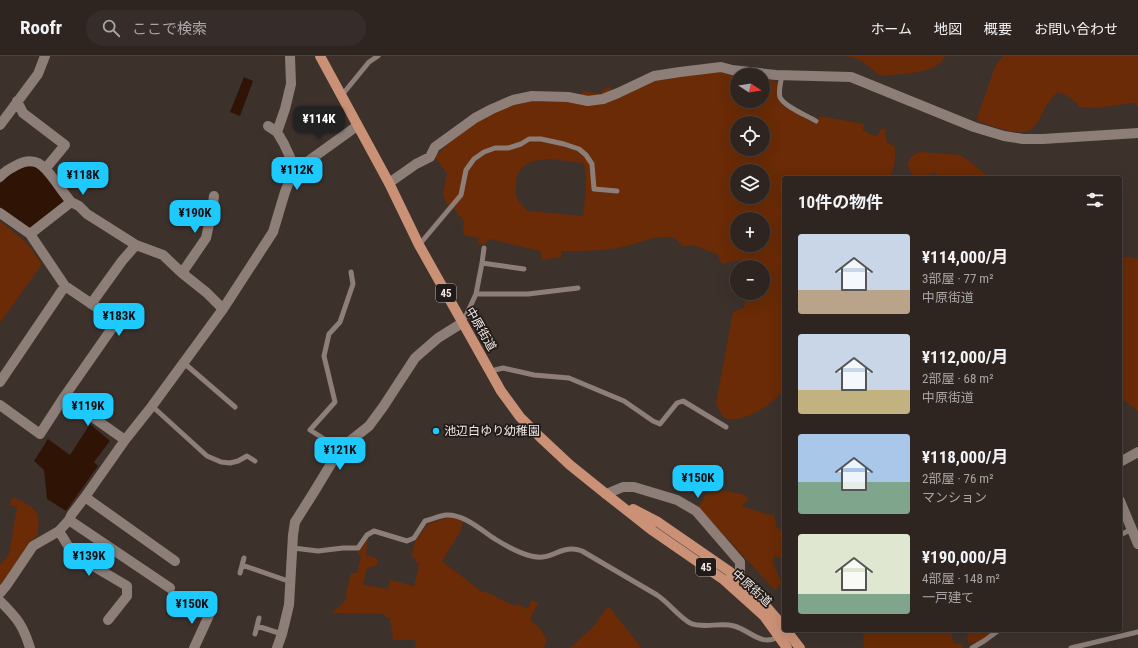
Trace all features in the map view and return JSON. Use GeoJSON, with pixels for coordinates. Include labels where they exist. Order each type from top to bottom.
{"type":"FeatureCollection","features":[{"type":"Feature","properties":{"kind":"main road","name":"中原街道"},"geometry":{"type":"LineString","coordinates":[[320,56],[389,183],[419,245],[462,323],[501,390],[520,417],[570,466],[653,531],[724,580],[800,648]]}},
{"type":"Feature","properties":{"kind":"main road","name":"中原街道"},"geometry":{"type":"LineString","coordinates":[[610,497],[658,522],[729,571],[782,621]]}},
{"type":"Feature","properties":{"kind":"main road","name":"中原街道"},"geometry":{"type":"LineString","coordinates":[[782,633],[787,648]]}},
{"type":"Feature","properties":{"kind":"street"},"geometry":{"type":"LineString","coordinates":[[0,125],[38,74],[45,56]]}},
{"type":"Feature","properties":{"kind":"street"},"geometry":{"type":"LineString","coordinates":[[277,132],[285,109],[291,84],[290,56]]}},
{"type":"Feature","properties":{"kind":"street"},"geometry":{"type":"LineString","coordinates":[[389,183],[416,164],[430,157],[436,147],[475,118],[513,100],[532,96],[568,97],[588,101],[603,99],[654,76],[721,67],[732,70],[776,75],[851,77],[974,127],[1004,136],[1023,139],[1043,139],[1138,133]]}},
{"type":"Feature","properties":{"kind":"street"},"geometry":{"type":"LineString","coordinates":[[17,101],[23,114],[65,145],[46,168]]}},
{"type":"Feature","properties":{"kind":"street"},"geometry":{"type":"LineString","coordinates":[[268,126],[277,132],[284,144],[290,157],[293,172]]}},
{"type":"Feature","properties":{"kind":"street"},"geometry":{"type":"LineString","coordinates":[[0,593],[33,546],[59,531],[69,520],[125,440],[152,406],[223,309],[273,232],[285,192],[293,172],[358,126]]}},
{"type":"Feature","properties":{"kind":"street"},"geometry":{"type":"LineString","coordinates":[[0,177],[3,172],[23,162],[30,161],[39,163],[46,168],[71,202],[136,245],[163,255],[223,309]]}},
{"type":"Feature","properties":{"kind":"street"},"geometry":{"type":"LineString","coordinates":[[182,273],[206,238],[214,196]]}},
{"type":"Feature","properties":{"kind":"street"},"geometry":{"type":"LineString","coordinates":[[30,234],[71,202]]}},
{"type":"Feature","properties":{"kind":"street"},"geometry":{"type":"LineString","coordinates":[[0,213],[30,234],[65,286],[117,321],[40,434],[0,405]]}},
{"type":"Feature","properties":{"kind":"street"},"geometry":{"type":"LineString","coordinates":[[91,304],[122,261],[136,245]]}},
{"type":"Feature","properties":{"kind":"street"},"geometry":{"type":"LineString","coordinates":[[0,382],[65,286]]}},
{"type":"Feature","properties":{"kind":"street"},"geometry":{"type":"LineString","coordinates":[[277,648],[289,605],[295,522],[340,449],[369,426],[415,358],[438,338],[462,323]]}},
{"type":"Feature","properties":{"kind":"street"},"geometry":{"type":"LineString","coordinates":[[64,397],[125,440]]}},
{"type":"Feature","properties":{"kind":"street"},"geometry":{"type":"LineString","coordinates":[[1122,461],[1138,452]]}},
{"type":"Feature","properties":{"kind":"street"},"geometry":{"type":"LineString","coordinates":[[610,497],[623,487],[634,487],[676,500],[696,511],[740,562],[740,580]]}},
{"type":"Feature","properties":{"kind":"street"},"geometry":{"type":"LineString","coordinates":[[85,497],[175,561]]}},
{"type":"Feature","properties":{"kind":"street"},"geometry":{"type":"LineString","coordinates":[[1122,506],[1138,544]]}},
{"type":"Feature","properties":{"kind":"street"},"geometry":{"type":"LineString","coordinates":[[69,520],[170,588]]}},
{"type":"Feature","properties":{"kind":"street"},"geometry":{"type":"LineString","coordinates":[[59,531],[73,554],[127,586],[128,596],[108,620]]}},
{"type":"Feature","properties":{"kind":"street"},"geometry":{"type":"LineString","coordinates":[[0,601],[18,619],[26,634],[30,648]]}},
{"type":"Feature","properties":{"kind":"street"},"geometry":{"type":"LineString","coordinates":[[194,648],[211,611]]}},
{"type":"Feature","properties":{"kind":"lane"},"geometry":{"type":"LineString","coordinates":[[342,95],[370,62],[378,56]]}},
{"type":"Feature","properties":{"kind":"lane"},"geometry":{"type":"LineString","coordinates":[[782,75],[780,90],[782,100],[787,105],[816,121]]}},
{"type":"Feature","properties":{"kind":"lane"},"geometry":{"type":"LineString","coordinates":[[419,245],[461,195],[466,170],[474,159],[484,152],[495,148],[508,148],[521,144],[529,139],[541,139],[579,149],[586,155],[592,164],[594,189],[617,191]]}},
{"type":"Feature","properties":{"kind":"lane"},"geometry":{"type":"LineString","coordinates":[[462,323],[476,294],[484,248]]}},
{"type":"Feature","properties":{"kind":"lane"},"geometry":{"type":"LineString","coordinates":[[482,263],[524,269]]}},
{"type":"Feature","properties":{"kind":"lane"},"geometry":{"type":"LineString","coordinates":[[340,449],[310,430],[335,402],[324,356],[328,334],[340,322],[353,284],[351,272]]}},
{"type":"Feature","properties":{"kind":"lane"},"geometry":{"type":"LineString","coordinates":[[476,294],[528,294],[578,288]]}},
{"type":"Feature","properties":{"kind":"lane"},"geometry":{"type":"LineString","coordinates":[[184,363],[235,406]]}},
{"type":"Feature","properties":{"kind":"lane"},"geometry":{"type":"LineString","coordinates":[[490,371],[502,368],[534,375],[569,378],[624,401],[653,421],[660,424],[677,403],[683,401],[726,427]]}},
{"type":"Feature","properties":{"kind":"lane"},"geometry":{"type":"LineString","coordinates":[[152,406],[207,456],[221,462],[230,463],[247,456],[255,461]]}},
{"type":"Feature","properties":{"kind":"lane"},"geometry":{"type":"LineString","coordinates":[[293,548],[318,551],[358,548],[367,535],[374,532],[408,541],[414,538],[425,521],[446,515],[455,516],[466,520],[496,540],[530,556],[541,558],[564,550],[572,549],[582,551],[657,595],[692,624],[731,625],[766,641],[773,640],[782,633]]}},
{"type":"Feature","properties":{"kind":"lane"},"geometry":{"type":"LineString","coordinates":[[1122,534],[1132,529]]}},
{"type":"Feature","properties":{"kind":"lane"},"geometry":{"type":"LineString","coordinates":[[240,573],[244,558]]}},
{"type":"Feature","properties":{"kind":"lane"},"geometry":{"type":"LineString","coordinates":[[242,565],[291,582]]}},
{"type":"Feature","properties":{"kind":"lane"},"geometry":{"type":"LineString","coordinates":[[255,634],[259,618]]}},
{"type":"Feature","properties":{"kind":"lane"},"geometry":{"type":"LineString","coordinates":[[257,626],[282,634]]}},
{"type":"Feature","properties":{"kind":"lane"},"geometry":{"type":"LineString","coordinates":[[972,648],[996,632]]}},
{"type":"Feature","properties":{"kind":"lane"},"geometry":{"type":"LineString","coordinates":[[1072,648],[1138,632]]}},
{"type":"Feature","properties":{"kind":"shaded area"},"geometry":{"type":"Polygon","coordinates":[[[845,56],[946,56],[938,65],[929,69],[880,76],[865,63],[855,58],[845,56]]]}},
{"type":"Feature","properties":{"kind":"shaded area"},"geometry":{"type":"Polygon","coordinates":[[[1003,56],[1138,56],[1138,106],[1133,103],[1096,108],[1080,107],[1070,98],[1058,92],[1050,101],[1033,128],[1025,132],[1011,131],[978,121],[978,115],[996,64],[1003,56]]]}},
{"type":"Feature","properties":{"kind":"shaded area"},"geometry":{"type":"Polygon","coordinates":[[[721,69],[730,72],[730,108],[770,108],[770,80],[779,83],[778,99],[783,106],[815,123],[820,116],[864,124],[863,130],[877,136],[881,129],[885,128],[887,142],[895,147],[895,163],[890,176],[782,176],[782,391],[775,399],[757,412],[735,419],[724,418],[716,403],[733,312],[744,308],[746,300],[770,300],[770,260],[730,260],[730,262],[722,264],[717,254],[693,245],[683,247],[679,242],[671,237],[663,237],[623,247],[585,251],[561,251],[561,257],[542,260],[540,251],[489,239],[484,245],[478,243],[479,238],[463,235],[464,221],[454,209],[446,203],[443,194],[447,173],[435,157],[455,136],[490,113],[524,100],[580,102],[583,91],[601,94],[603,89],[610,86],[611,92],[654,76],[721,69]],[[550,159],[537,160],[527,164],[519,171],[516,184],[516,196],[528,211],[583,216],[586,174],[583,163],[550,159]]]}},
{"type":"Feature","properties":{"kind":"shaded area"},"geometry":{"type":"Polygon","coordinates":[[[244,77],[253,81],[240,116],[230,112],[244,77]]]}},
{"type":"Feature","properties":{"kind":"shaded area"},"geometry":{"type":"Polygon","coordinates":[[[920,152],[960,155],[988,176],[940,176],[936,173],[931,173],[928,176],[914,176],[908,167],[908,163],[915,154],[920,152]]]}},
{"type":"Feature","properties":{"kind":"shaded area"},"geometry":{"type":"Polygon","coordinates":[[[26,166],[35,167],[41,171],[63,197],[64,201],[31,229],[0,207],[0,184],[5,177],[26,166]]]}},
{"type":"Feature","properties":{"kind":"shaded area"},"geometry":{"type":"Polygon","coordinates":[[[0,221],[27,243],[42,264],[0,323],[0,221]]]}},
{"type":"Feature","properties":{"kind":"shaded area"},"geometry":{"type":"Polygon","coordinates":[[[1122,256],[1138,259],[1138,411],[1122,400],[1122,256]]]}},
{"type":"Feature","properties":{"kind":"shaded area"},"geometry":{"type":"Polygon","coordinates":[[[90,424],[110,441],[94,462],[98,466],[66,511],[47,499],[44,470],[34,461],[48,439],[70,455],[90,424]]]}},
{"type":"Feature","properties":{"kind":"shaded area"},"geometry":{"type":"Polygon","coordinates":[[[719,490],[742,494],[749,499],[741,506],[774,516],[777,528],[782,530],[782,559],[776,556],[773,558],[781,584],[775,590],[702,511],[698,509],[704,498],[714,491],[719,490]]]}},
{"type":"Feature","properties":{"kind":"shaded area"},"geometry":{"type":"Polygon","coordinates":[[[13,497],[27,504],[37,513],[38,535],[28,544],[0,586],[0,564],[9,554],[17,507],[9,505],[13,497]]]}},
{"type":"Feature","properties":{"kind":"shaded area"},"geometry":{"type":"Polygon","coordinates":[[[447,518],[463,521],[461,530],[442,561],[481,591],[491,594],[514,606],[517,604],[527,609],[532,600],[538,603],[530,619],[547,639],[544,648],[416,648],[415,640],[393,640],[390,618],[386,617],[384,614],[332,613],[344,602],[347,596],[346,593],[351,573],[357,573],[361,556],[357,552],[362,548],[368,538],[366,555],[378,559],[377,565],[367,568],[363,584],[388,589],[390,580],[414,586],[419,564],[415,562],[416,558],[411,557],[415,542],[428,524],[447,518]]]}},
{"type":"Feature","properties":{"kind":"shaded area"},"geometry":{"type":"Polygon","coordinates":[[[608,606],[642,648],[570,648],[595,625],[608,606]]]}},
{"type":"Feature","properties":{"kind":"shaded area"},"geometry":{"type":"Polygon","coordinates":[[[863,632],[951,632],[954,644],[962,644],[963,648],[864,648],[863,632]]]}},
{"type":"Feature","properties":{"kind":"shaded area"},"geometry":{"type":"Polygon","coordinates":[[[967,632],[997,632],[986,641],[968,643],[967,632]]]}},
{"type":"Feature","properties":{"kind":"place","name":"池辺白ゆり幼稚園"},"geometry":{"type":"Point","coordinates":[436,431]}}]}
